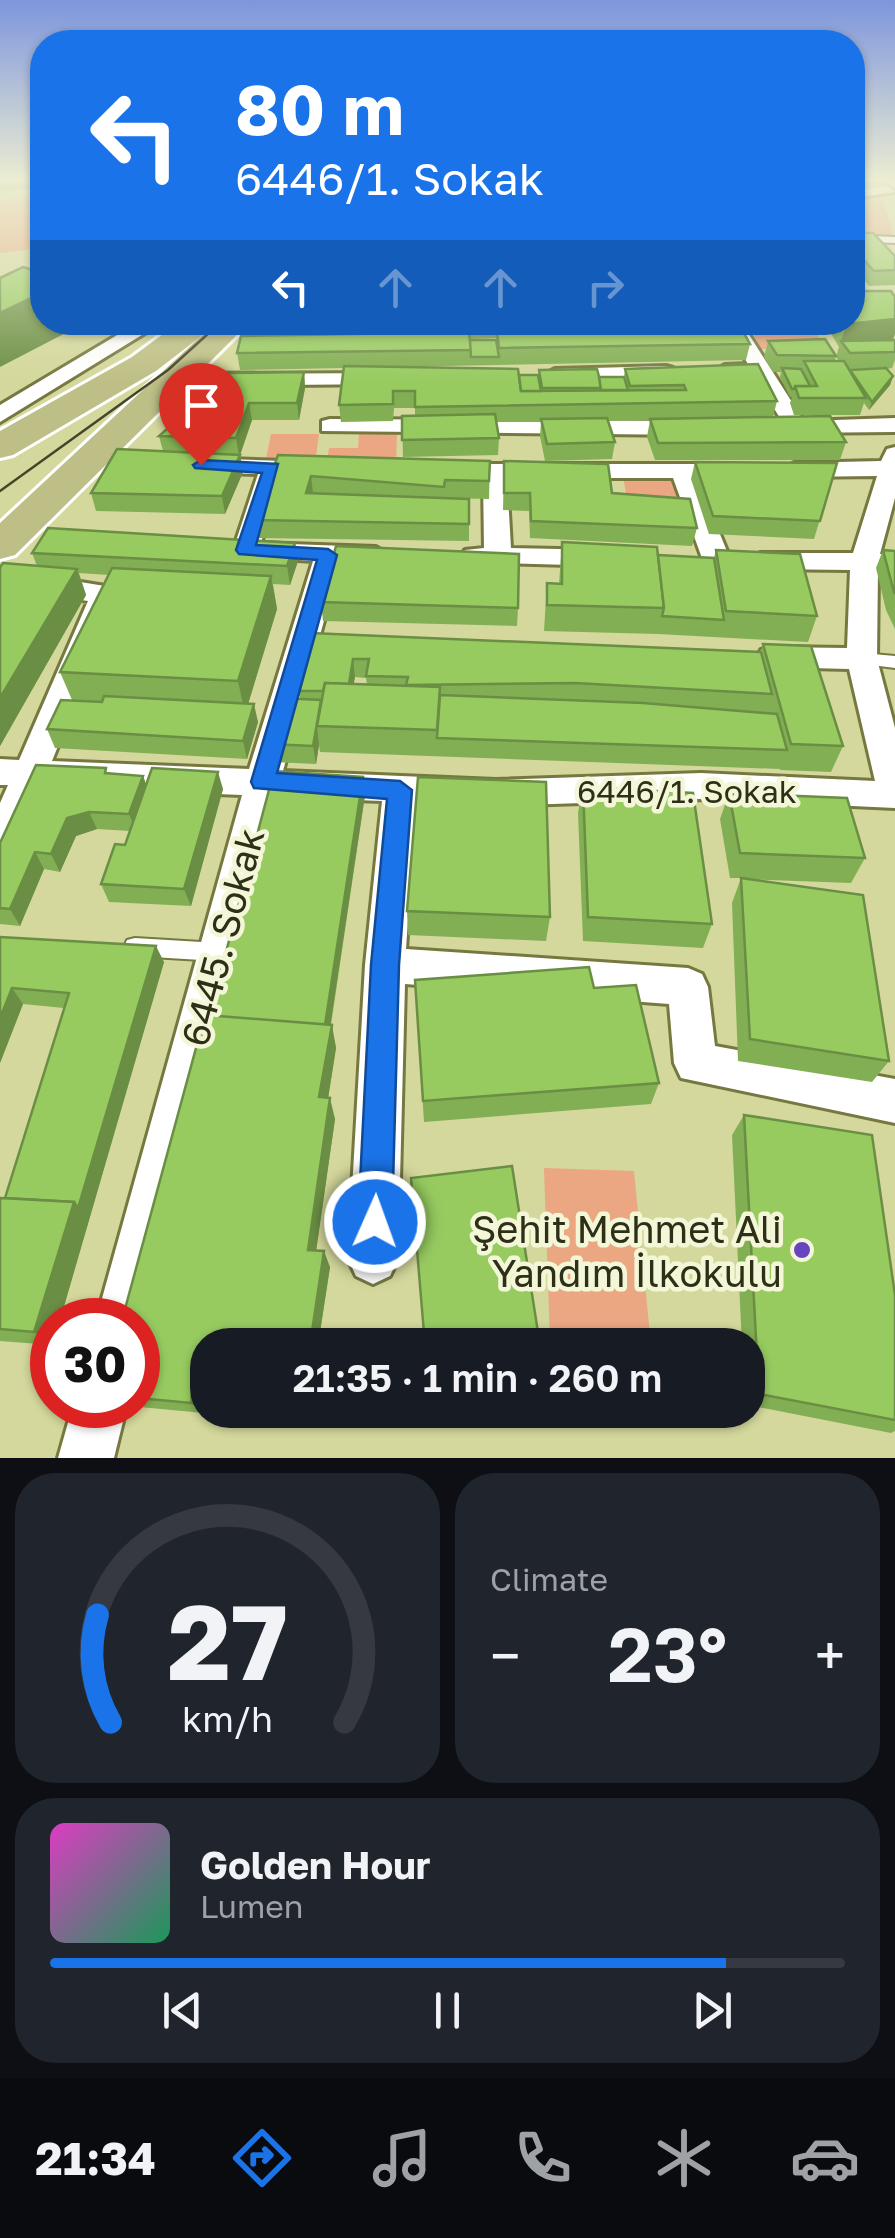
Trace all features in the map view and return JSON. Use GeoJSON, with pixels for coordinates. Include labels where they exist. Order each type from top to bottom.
{"type":"FeatureCollection","features":[{"type":"Feature","properties":{"kind":"main road"},"geometry":{"type":"LineString","coordinates":[[0,447],[144,364],[181,335]]}},
{"type":"Feature","properties":{"kind":"main road"},"geometry":{"type":"LineString","coordinates":[[11,536],[222,335]]}},
{"type":"Feature","properties":{"kind":"street"},"geometry":{"type":"LineString","coordinates":[[0,415],[132,335]]}},
{"type":"Feature","properties":{"kind":"street"},"geometry":{"type":"LineString","coordinates":[[739,335],[797,428]]}},
{"type":"Feature","properties":{"kind":"street"},"geometry":{"type":"LineString","coordinates":[[530,376],[762,370]]}},
{"type":"Feature","properties":{"kind":"street"},"geometry":{"type":"LineString","coordinates":[[176,380],[414,378]]}},
{"type":"Feature","properties":{"kind":"street"},"geometry":{"type":"LineString","coordinates":[[174,464],[330,469],[330,426],[337,380]]}},
{"type":"Feature","properties":{"kind":"street"},"geometry":{"type":"LineString","coordinates":[[760,428],[895,425]]}},
{"type":"Feature","properties":{"kind":"street"},"geometry":{"type":"LineString","coordinates":[[330,426],[722,428]]}},
{"type":"Feature","properties":{"kind":"street"},"geometry":{"type":"LineString","coordinates":[[94,460],[134,462]]}},
{"type":"Feature","properties":{"kind":"street"},"geometry":{"type":"LineString","coordinates":[[418,471],[766,470],[892,464],[864,562],[862,659],[888,722],[895,795]]}},
{"type":"Feature","properties":{"kind":"street"},"geometry":{"type":"LineString","coordinates":[[272,468],[236,549],[403,556]]}},
{"type":"Feature","properties":{"kind":"street"},"geometry":{"type":"LineString","coordinates":[[682,471],[717,561]]}},
{"type":"Feature","properties":{"kind":"street"},"geometry":{"type":"LineString","coordinates":[[495,472],[498,557]]}},
{"type":"Feature","properties":{"kind":"street"},"geometry":{"type":"LineString","coordinates":[[11,536],[60,530]]}},
{"type":"Feature","properties":{"kind":"street","name":"6445. Sokak"},"geometry":{"type":"LineString","coordinates":[[128,1298],[262,782],[322,638],[328,555]]}},
{"type":"Feature","properties":{"kind":"street"},"geometry":{"type":"LineString","coordinates":[[441,556],[628,558]]}},
{"type":"Feature","properties":{"kind":"street"},"geometry":{"type":"LineString","coordinates":[[681,560],[895,562]]}},
{"type":"Feature","properties":{"kind":"street"},"geometry":{"type":"LineString","coordinates":[[0,578],[105,595],[15,772],[0,846]]}},
{"type":"Feature","properties":{"kind":"street"},"geometry":{"type":"LineString","coordinates":[[745,656],[862,659]]}},
{"type":"Feature","properties":{"kind":"street","name":"6446/1. Sokak"},"geometry":{"type":"LineString","coordinates":[[15,772],[496,793],[701,786],[895,795]]}},
{"type":"Feature","properties":{"kind":"street"},"geometry":{"type":"LineString","coordinates":[[374,1258],[385,965],[400,790]]}},
{"type":"Feature","properties":{"kind":"street"},"geometry":{"type":"LineString","coordinates":[[385,965],[688,987],[696,1063],[895,1101]]}},
{"type":"Feature","properties":{"kind":"street"},"geometry":{"type":"LineString","coordinates":[[86,1458],[94,1428]]}},
{"type":"Feature","properties":{"kind":"lane"},"geometry":{"type":"LineString","coordinates":[[862,659],[895,662]]}},
{"type":"Feature","properties":{"kind":"lane"},"geometry":{"type":"LineString","coordinates":[[119,946],[218,952]]}},
{"type":"Feature","properties":{"kind":"shaded area"},"geometry":{"type":"Polygon","coordinates":[[[0,247],[30,247],[30,249],[0,253],[0,247]]]}},
{"type":"Feature","properties":{"kind":"shaded area"},"geometry":{"type":"Polygon","coordinates":[[[754,335],[818,335],[826,347],[760,349],[754,335]]]}},
{"type":"Feature","properties":{"kind":"shaded area"},"geometry":{"type":"Polygon","coordinates":[[[397,432],[396,467],[326,468],[329,448],[358,448],[359,433],[397,432]]]}},
{"type":"Feature","properties":{"kind":"shaded area"},"geometry":{"type":"Polygon","coordinates":[[[271,434],[319,434],[315,464],[265,464],[271,434]]]}},
{"type":"Feature","properties":{"kind":"shaded area"},"geometry":{"type":"Polygon","coordinates":[[[623,476],[675,477],[684,512],[629,511],[623,476]]]}},
{"type":"Feature","properties":{"kind":"shaded area"},"geometry":{"type":"Polygon","coordinates":[[[544,1168],[634,1171],[649,1328],[550,1328],[544,1168]]]}},
{"type":"Feature","properties":{"kind":"building"},"geometry":{"type":"Polygon","coordinates":[[[865,247],[886,247],[895,256],[895,270],[874,271],[865,261],[865,247]]]}},
{"type":"Feature","properties":{"kind":"building"},"geometry":{"type":"Polygon","coordinates":[[[23,267],[30,269],[30,299],[0,313],[0,278],[23,267]]]}},
{"type":"Feature","properties":{"kind":"building"},"geometry":{"type":"Polygon","coordinates":[[[865,291],[891,291],[895,297],[895,319],[865,322],[865,291]]]}},
{"type":"Feature","properties":{"kind":"building"},"geometry":{"type":"Polygon","coordinates":[[[469,335],[471,350],[237,353],[241,336],[469,335]]]}},
{"type":"Feature","properties":{"kind":"building"},"geometry":{"type":"Polygon","coordinates":[[[497,335],[745,335],[750,344],[499,348],[497,335]]]}},
{"type":"Feature","properties":{"kind":"building"},"geometry":{"type":"Polygon","coordinates":[[[825,339],[836,356],[777,355],[768,341],[825,339]]]}},
{"type":"Feature","properties":{"kind":"building"},"geometry":{"type":"Polygon","coordinates":[[[470,340],[496,340],[499,357],[471,357],[470,340]]]}},
{"type":"Feature","properties":{"kind":"building"},"geometry":{"type":"Polygon","coordinates":[[[895,340],[895,352],[850,353],[841,341],[895,340]]]}},
{"type":"Feature","properties":{"kind":"building"},"geometry":{"type":"Polygon","coordinates":[[[804,361],[844,361],[866,398],[799,398],[795,386],[817,386],[804,361]]]}},
{"type":"Feature","properties":{"kind":"building"},"geometry":{"type":"Polygon","coordinates":[[[758,364],[777,401],[415,407],[415,391],[393,391],[393,404],[339,405],[344,366],[518,369],[521,391],[686,390],[684,385],[630,386],[625,369],[758,364]]]}},
{"type":"Feature","properties":{"kind":"building"},"geometry":{"type":"Polygon","coordinates":[[[782,368],[801,369],[810,386],[792,389],[782,368]]]}},
{"type":"Feature","properties":{"kind":"building"},"geometry":{"type":"Polygon","coordinates":[[[886,368],[893,376],[872,402],[850,370],[886,368]]]}},
{"type":"Feature","properties":{"kind":"building"},"geometry":{"type":"Polygon","coordinates":[[[597,369],[602,388],[542,388],[539,370],[597,369]]]}},
{"type":"Feature","properties":{"kind":"building"},"geometry":{"type":"Polygon","coordinates":[[[304,372],[297,403],[249,403],[236,438],[159,436],[230,373],[304,372]]]}},
{"type":"Feature","properties":{"kind":"building"},"geometry":{"type":"Polygon","coordinates":[[[519,375],[538,375],[541,391],[521,391],[519,375]]]}},
{"type":"Feature","properties":{"kind":"building"},"geometry":{"type":"Polygon","coordinates":[[[599,377],[624,377],[628,390],[601,390],[599,377]]]}},
{"type":"Feature","properties":{"kind":"building"},"geometry":{"type":"Polygon","coordinates":[[[495,414],[499,438],[402,440],[402,416],[495,414]]]}},
{"type":"Feature","properties":{"kind":"building"},"geometry":{"type":"Polygon","coordinates":[[[830,416],[846,442],[658,443],[650,419],[830,416]]]}},
{"type":"Feature","properties":{"kind":"building"},"geometry":{"type":"Polygon","coordinates":[[[607,418],[615,442],[547,444],[541,419],[607,418]]]}},
{"type":"Feature","properties":{"kind":"building"},"geometry":{"type":"Polygon","coordinates":[[[117,449],[240,455],[222,496],[91,493],[117,449]]]}},
{"type":"Feature","properties":{"kind":"building"},"geometry":{"type":"Polygon","coordinates":[[[278,455],[490,461],[489,481],[445,480],[444,487],[311,476],[306,493],[469,499],[469,524],[255,520],[278,455]]]}},
{"type":"Feature","properties":{"kind":"building"},"geometry":{"type":"Polygon","coordinates":[[[504,461],[608,464],[612,493],[690,499],[697,528],[531,521],[530,493],[504,493],[504,461]]]}},
{"type":"Feature","properties":{"kind":"building"},"geometry":{"type":"Polygon","coordinates":[[[695,462],[837,463],[820,521],[713,516],[695,462]]]}},
{"type":"Feature","properties":{"kind":"building"},"geometry":{"type":"Polygon","coordinates":[[[48,528],[295,543],[287,566],[32,553],[48,528]]]}},
{"type":"Feature","properties":{"kind":"building"},"geometry":{"type":"Polygon","coordinates":[[[562,542],[657,547],[664,608],[547,605],[547,583],[562,584],[562,542]]]}},
{"type":"Feature","properties":{"kind":"building"},"geometry":{"type":"Polygon","coordinates":[[[336,546],[519,554],[518,608],[321,602],[336,546]]]}},
{"type":"Feature","properties":{"kind":"building"},"geometry":{"type":"Polygon","coordinates":[[[716,550],[800,554],[817,616],[726,611],[716,550]]]}},
{"type":"Feature","properties":{"kind":"building"},"geometry":{"type":"Polygon","coordinates":[[[883,550],[895,551],[895,594],[894,592],[883,550]]]}},
{"type":"Feature","properties":{"kind":"building"},"geometry":{"type":"Polygon","coordinates":[[[658,555],[714,558],[724,620],[662,616],[658,555]]]}},
{"type":"Feature","properties":{"kind":"building"},"geometry":{"type":"Polygon","coordinates":[[[3,563],[77,569],[0,698],[0,567],[3,563]]]}},
{"type":"Feature","properties":{"kind":"building"},"geometry":{"type":"Polygon","coordinates":[[[112,568],[271,576],[238,681],[60,672],[112,568]]]}},
{"type":"Feature","properties":{"kind":"building"},"geometry":{"type":"Polygon","coordinates":[[[310,633],[761,652],[772,694],[575,683],[406,685],[408,677],[366,676],[369,659],[353,659],[349,684],[325,683],[323,691],[298,691],[310,633]]]}},
{"type":"Feature","properties":{"kind":"building"},"geometry":{"type":"Polygon","coordinates":[[[763,644],[811,646],[843,746],[791,744],[763,644]]]}},
{"type":"Feature","properties":{"kind":"building"},"geometry":{"type":"Polygon","coordinates":[[[325,683],[440,687],[437,730],[317,726],[325,683]]]}},
{"type":"Feature","properties":{"kind":"building"},"geometry":{"type":"Polygon","coordinates":[[[440,695],[643,703],[777,714],[787,750],[437,738],[440,695]]]}},
{"type":"Feature","properties":{"kind":"building"},"geometry":{"type":"Polygon","coordinates":[[[104,696],[254,704],[243,741],[47,729],[61,700],[102,702],[104,696]]]}},
{"type":"Feature","properties":{"kind":"building"},"geometry":{"type":"Polygon","coordinates":[[[280,698],[321,700],[313,746],[269,744],[280,698]]]}},
{"type":"Feature","properties":{"kind":"building"},"geometry":{"type":"Polygon","coordinates":[[[36,765],[106,768],[105,773],[143,776],[129,814],[89,812],[67,818],[51,854],[35,852],[10,909],[0,908],[0,843],[36,765]]]}},
{"type":"Feature","properties":{"kind":"building"},"geometry":{"type":"Polygon","coordinates":[[[152,768],[218,772],[184,889],[101,884],[115,844],[125,845],[152,768]]]}},
{"type":"Feature","properties":{"kind":"building"},"geometry":{"type":"Polygon","coordinates":[[[274,771],[363,777],[325,1025],[209,1016],[274,771]]]}},
{"type":"Feature","properties":{"kind":"building"},"geometry":{"type":"Polygon","coordinates":[[[418,777],[546,782],[550,917],[407,911],[418,777]]]}},
{"type":"Feature","properties":{"kind":"building"},"geometry":{"type":"Polygon","coordinates":[[[583,787],[693,793],[712,924],[588,917],[583,787]]]}},
{"type":"Feature","properties":{"kind":"building"},"geometry":{"type":"Polygon","coordinates":[[[729,793],[847,798],[865,858],[740,853],[729,793]]]}},
{"type":"Feature","properties":{"kind":"building"},"geometry":{"type":"Polygon","coordinates":[[[741,878],[863,895],[889,1061],[750,1039],[741,878]]]}},
{"type":"Feature","properties":{"kind":"building"},"geometry":{"type":"Polygon","coordinates":[[[0,937],[156,946],[78,1208],[74,1202],[5,1198],[69,993],[12,988],[0,1018],[0,937]]]}},
{"type":"Feature","properties":{"kind":"building"},"geometry":{"type":"Polygon","coordinates":[[[589,967],[594,988],[636,985],[659,1083],[423,1101],[415,980],[589,967]]]}},
{"type":"Feature","properties":{"kind":"building"},"geometry":{"type":"Polygon","coordinates":[[[205,1015],[332,1025],[319,1097],[330,1098],[308,1250],[324,1251],[313,1328],[190,1328],[190,1403],[160,1400],[160,1298],[128,1298],[205,1015]]]}},
{"type":"Feature","properties":{"kind":"building","name":"Şehit Mehmet Ali Yandım İlkokulu"},"geometry":{"type":"Polygon","coordinates":[[[744,1115],[872,1135],[895,1295],[895,1420],[765,1395],[765,1328],[755,1328],[744,1115]]]}},
{"type":"Feature","properties":{"kind":"building"},"geometry":{"type":"Polygon","coordinates":[[[512,1166],[537,1328],[424,1328],[411,1178],[512,1166]]]}},
{"type":"Feature","properties":{"kind":"building"},"geometry":{"type":"Polygon","coordinates":[[[0,1198],[74,1202],[44,1298],[30,1298],[30,1332],[0,1329],[0,1198]]]}},
{"type":"Feature","properties":{"kind":"tram line"},"geometry":{"type":"LineString","coordinates":[[0,491],[168,370],[207,335]]}},
{"type":"Feature","properties":{"kind":"place","name":"Şehit Mehmet Ali Yandım İlkokulu"},"geometry":{"type":"Point","coordinates":[802,1250]}},
{"type":"Feature","properties":{"kind":"route"},"geometry":{"type":"LineString","coordinates":[[201,465],[272,468],[246,550],[328,555],[262,782],[400,790],[385,965],[375,1222]]}}]}
